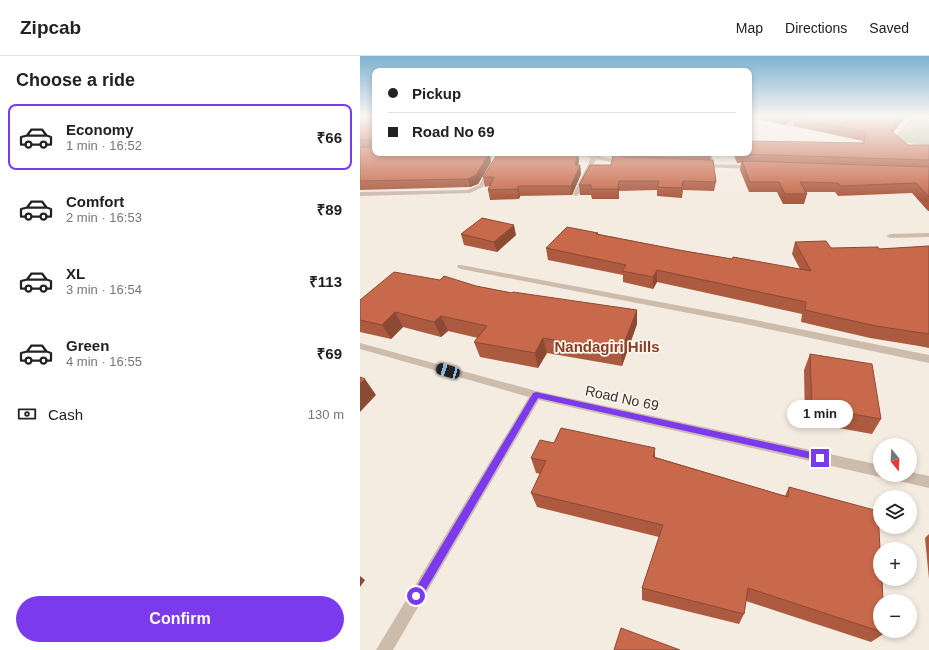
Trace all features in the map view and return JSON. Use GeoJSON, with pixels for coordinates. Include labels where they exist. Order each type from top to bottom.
{"type":"FeatureCollection","features":[{"type":"Feature","properties":{"kind":"street"},"geometry":{"type":"LineString","coordinates":[[360,194],[468,192],[481,186],[499,156]]}},
{"type":"Feature","properties":{"kind":"street"},"geometry":{"type":"LineString","coordinates":[[591,156],[614,162],[634,163]]}},
{"type":"Feature","properties":{"kind":"street"},"geometry":{"type":"LineString","coordinates":[[576,194],[594,157]]}},
{"type":"Feature","properties":{"kind":"street"},"geometry":{"type":"LineString","coordinates":[[695,165],[758,167]]}},
{"type":"Feature","properties":{"kind":"street"},"geometry":{"type":"LineString","coordinates":[[890,236],[929,235]]}},
{"type":"Feature","properties":{"kind":"street"},"geometry":{"type":"LineString","coordinates":[[461,267],[740,320],[929,359]]}},
{"type":"Feature","properties":{"kind":"street","name":"Road No 69"},"geometry":{"type":"LineString","coordinates":[[360,346],[536,395],[873,469]]}},
{"type":"Feature","properties":{"kind":"street"},"geometry":{"type":"LineString","coordinates":[[384,650],[536,395]]}},
{"type":"Feature","properties":{"kind":"street"},"geometry":{"type":"LineString","coordinates":[[917,479],[929,482]]}},
{"type":"Feature","properties":{"kind":"building"},"geometry":{"type":"Polygon","coordinates":[[[752,145],[929,145],[929,160],[752,154],[752,145]]]}},
{"type":"Feature","properties":{"kind":"building"},"geometry":{"type":"Polygon","coordinates":[[[360,147],[372,147],[372,156],[488,156],[476,175],[468,179],[360,181],[360,147]]]}},
{"type":"Feature","properties":{"kind":"building"},"geometry":{"type":"Polygon","coordinates":[[[496,156],[577,156],[575,165],[580,165],[571,186],[518,186],[517,189],[488,190],[494,177],[483,177],[496,156]]]}},
{"type":"Feature","properties":{"kind":"building"},"geometry":{"type":"Polygon","coordinates":[[[613,156],[713,160],[716,182],[683,181],[682,188],[657,187],[659,181],[619,181],[618,189],[591,189],[591,185],[579,185],[590,165],[611,165],[613,156]]]}},
{"type":"Feature","properties":{"kind":"building"},"geometry":{"type":"Polygon","coordinates":[[[742,161],[929,167],[929,197],[916,183],[841,186],[838,183],[800,182],[807,194],[785,194],[779,182],[750,182],[742,161]]]}},
{"type":"Feature","properties":{"kind":"building"},"geometry":{"type":"Polygon","coordinates":[[[482,218],[514,225],[494,242],[461,234],[482,218]]]}},
{"type":"Feature","properties":{"kind":"building"},"geometry":{"type":"Polygon","coordinates":[[[567,227],[679,250],[732,259],[733,257],[811,271],[795,242],[826,241],[831,248],[878,247],[879,249],[929,246],[929,334],[876,326],[805,310],[806,302],[657,270],[653,277],[622,271],[626,265],[546,248],[567,227]]]}},
{"type":"Feature","properties":{"kind":"building"},"geometry":{"type":"Polygon","coordinates":[[[394,272],[440,280],[444,276],[476,286],[512,293],[637,310],[621,351],[543,338],[535,353],[474,342],[487,326],[441,316],[434,322],[395,312],[382,325],[360,320],[360,300],[394,272]]]}},
{"type":"Feature","properties":{"kind":"building"},"geometry":{"type":"Polygon","coordinates":[[[810,354],[872,364],[881,419],[812,407],[810,354]]]}},
{"type":"Feature","properties":{"kind":"building"},"geometry":{"type":"Polygon","coordinates":[[[360,377],[365,379],[360,384],[360,377]]]}},
{"type":"Feature","properties":{"kind":"building"},"geometry":{"type":"Polygon","coordinates":[[[561,428],[655,448],[653,457],[788,497],[789,487],[873,510],[873,534],[879,534],[880,542],[873,542],[873,586],[882,586],[883,594],[873,594],[873,629],[748,588],[744,614],[642,588],[663,525],[531,493],[546,461],[531,458],[540,440],[554,443],[561,428]]]}},
{"type":"Feature","properties":{"kind":"building"},"geometry":{"type":"Polygon","coordinates":[[[621,628],[680,650],[614,650],[621,628]]]}},
{"type":"Feature","properties":{"kind":"district","name":"Nandagiri Hills"},"geometry":{"type":"Point","coordinates":[607,347]}},
{"type":"Feature","properties":{"kind":"route"},"geometry":{"type":"LineString","coordinates":[[416,596],[536,395],[820,458]]}}]}
